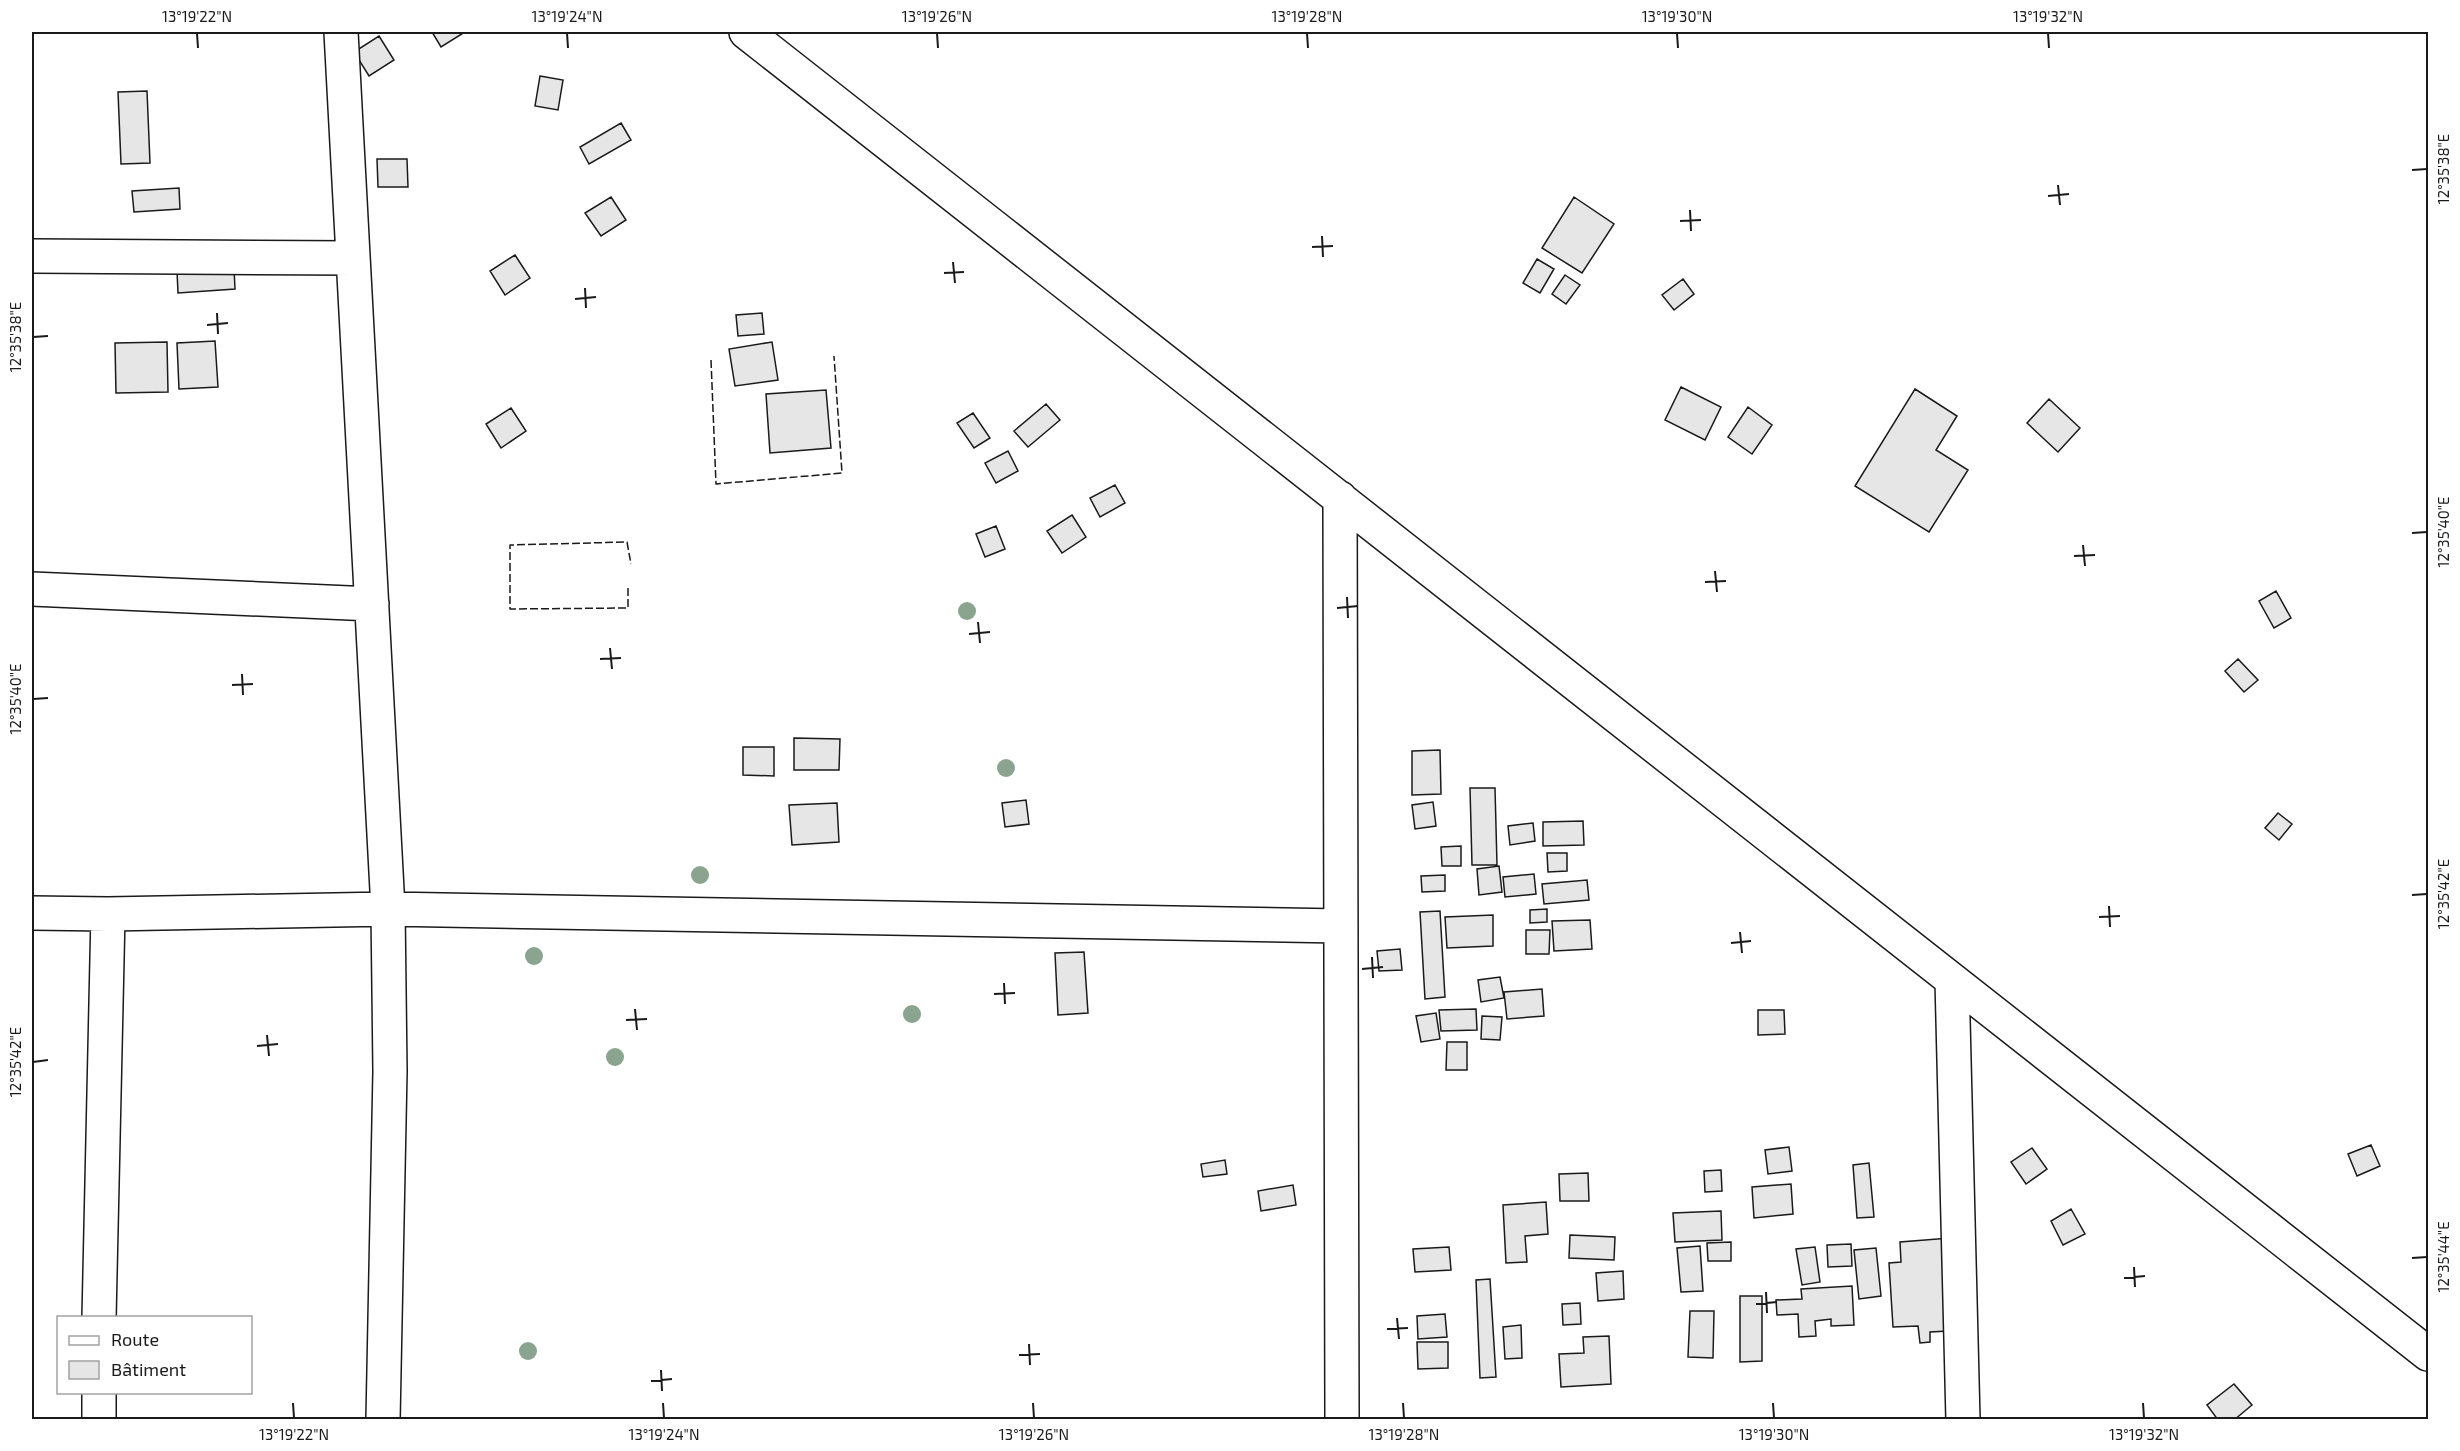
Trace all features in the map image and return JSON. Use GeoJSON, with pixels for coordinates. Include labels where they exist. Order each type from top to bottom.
{"type":"FeatureCollection","features":[{"type":"Feature","properties":{"kind":"street"},"geometry":{"type":"LineString","coordinates":[[341,32],[388,909],[390,1071],[383,1419]]}},
{"type":"Feature","properties":{"kind":"street"},"geometry":{"type":"LineString","coordinates":[[746,32],[2428,1354]]}},
{"type":"Feature","properties":{"kind":"street"},"geometry":{"type":"LineString","coordinates":[[32,256],[353,258]]}},
{"type":"Feature","properties":{"kind":"street"},"geometry":{"type":"LineString","coordinates":[[1340,498],[1342,1419]]}},
{"type":"Feature","properties":{"kind":"street"},"geometry":{"type":"LineString","coordinates":[[32,589],[372,604]]}},
{"type":"Feature","properties":{"kind":"street"},"geometry":{"type":"LineString","coordinates":[[32,913],[108,914],[388,909],[1341,926]]}},
{"type":"Feature","properties":{"kind":"street"},"geometry":{"type":"LineString","coordinates":[[99,1316],[108,914]]}},
{"type":"Feature","properties":{"kind":"street"},"geometry":{"type":"LineString","coordinates":[[1952,980],[1963,1419]]}},
{"type":"Feature","properties":{"kind":"street"},"geometry":{"type":"LineString","coordinates":[[99,1394],[99,1419]]}},
{"type":"Feature","properties":{"kind":"building"},"geometry":{"type":"Polygon","coordinates":[[[432,32],[465,32],[441,47],[432,32]]]}},
{"type":"Feature","properties":{"kind":"building"},"geometry":{"type":"Polygon","coordinates":[[[379,36],[394,60],[369,76],[354,52],[379,36]]]}},
{"type":"Feature","properties":{"kind":"building"},"geometry":{"type":"Polygon","coordinates":[[[540,76],[563,80],[558,110],[535,106],[540,76]]]}},
{"type":"Feature","properties":{"kind":"building"},"geometry":{"type":"Polygon","coordinates":[[[147,91],[150,163],[121,164],[118,92],[147,91]]]}},
{"type":"Feature","properties":{"kind":"building"},"geometry":{"type":"Polygon","coordinates":[[[621,123],[631,140],[589,164],[580,147],[621,123]]]}},
{"type":"Feature","properties":{"kind":"building"},"geometry":{"type":"Polygon","coordinates":[[[377,159],[407,159],[408,187],[378,187],[377,159]]]}},
{"type":"Feature","properties":{"kind":"building"},"geometry":{"type":"Polygon","coordinates":[[[179,188],[180,209],[134,212],[132,191],[179,188]]]}},
{"type":"Feature","properties":{"kind":"building"},"geometry":{"type":"Polygon","coordinates":[[[611,197],[626,220],[601,236],[585,213],[611,197]]]}},
{"type":"Feature","properties":{"kind":"building"},"geometry":{"type":"Polygon","coordinates":[[[1574,197],[1614,224],[1582,273],[1542,248],[1574,197]]]}},
{"type":"Feature","properties":{"kind":"building"},"geometry":{"type":"Polygon","coordinates":[[[515,255],[530,278],[505,295],[490,271],[515,255]]]}},
{"type":"Feature","properties":{"kind":"building"},"geometry":{"type":"Polygon","coordinates":[[[1537,259],[1554,269],[1540,293],[1523,283],[1537,259]]]}},
{"type":"Feature","properties":{"kind":"building"},"geometry":{"type":"Polygon","coordinates":[[[234,268],[235,289],[178,293],[177,271],[234,268]]]}},
{"type":"Feature","properties":{"kind":"building"},"geometry":{"type":"Polygon","coordinates":[[[1565,275],[1580,285],[1566,304],[1552,294],[1565,275]]]}},
{"type":"Feature","properties":{"kind":"building"},"geometry":{"type":"Polygon","coordinates":[[[1683,279],[1694,294],[1674,310],[1662,295],[1683,279]]]}},
{"type":"Feature","properties":{"kind":"building"},"geometry":{"type":"Polygon","coordinates":[[[762,313],[764,334],[738,336],[736,315],[762,313]]]}},
{"type":"Feature","properties":{"kind":"building"},"geometry":{"type":"Polygon","coordinates":[[[215,341],[218,387],[179,389],[177,343],[215,341]]]}},
{"type":"Feature","properties":{"kind":"building"},"geometry":{"type":"Polygon","coordinates":[[[167,342],[168,392],[116,393],[115,343],[167,342]]]}},
{"type":"Feature","properties":{"kind":"building"},"geometry":{"type":"Polygon","coordinates":[[[772,342],[778,380],[735,386],[729,349],[772,342]]]}},
{"type":"Feature","properties":{"kind":"building"},"geometry":{"type":"Polygon","coordinates":[[[1681,387],[1721,407],[1705,440],[1665,420],[1681,387]]]}},
{"type":"Feature","properties":{"kind":"building"},"geometry":{"type":"Polygon","coordinates":[[[1915,389],[1957,416],[1936,450],[1968,470],[1929,532],[1855,486],[1915,389]]]}},
{"type":"Feature","properties":{"kind":"building"},"geometry":{"type":"Polygon","coordinates":[[[826,390],[831,448],[770,453],[766,394],[826,390]]]}},
{"type":"Feature","properties":{"kind":"building"},"geometry":{"type":"Polygon","coordinates":[[[2049,399],[2080,428],[2058,452],[2027,423],[2049,399]]]}},
{"type":"Feature","properties":{"kind":"building"},"geometry":{"type":"Polygon","coordinates":[[[1046,404],[1060,420],[1028,447],[1014,431],[1046,404]]]}},
{"type":"Feature","properties":{"kind":"building"},"geometry":{"type":"Polygon","coordinates":[[[1748,407],[1772,425],[1752,454],[1728,437],[1748,407]]]}},
{"type":"Feature","properties":{"kind":"building"},"geometry":{"type":"Polygon","coordinates":[[[511,408],[526,431],[501,448],[486,424],[511,408]]]}},
{"type":"Feature","properties":{"kind":"building"},"geometry":{"type":"Polygon","coordinates":[[[973,413],[990,438],[974,448],[957,423],[973,413]]]}},
{"type":"Feature","properties":{"kind":"building"},"geometry":{"type":"Polygon","coordinates":[[[1008,451],[1018,471],[996,483],[985,463],[1008,451]]]}},
{"type":"Feature","properties":{"kind":"building"},"geometry":{"type":"Polygon","coordinates":[[[1115,485],[1125,503],[1100,517],[1090,498],[1115,485]]]}},
{"type":"Feature","properties":{"kind":"building"},"geometry":{"type":"Polygon","coordinates":[[[1072,515],[1086,537],[1062,553],[1047,531],[1072,515]]]}},
{"type":"Feature","properties":{"kind":"building"},"geometry":{"type":"Polygon","coordinates":[[[996,526],[1005,549],[985,557],[976,534],[996,526]]]}},
{"type":"Feature","properties":{"kind":"building"},"geometry":{"type":"Polygon","coordinates":[[[2276,591],[2291,618],[2274,628],[2259,601],[2276,591]]]}},
{"type":"Feature","properties":{"kind":"building"},"geometry":{"type":"Polygon","coordinates":[[[2238,659],[2258,680],[2244,692],[2225,671],[2238,659]]]}},
{"type":"Feature","properties":{"kind":"building"},"geometry":{"type":"Polygon","coordinates":[[[794,738],[840,739],[839,770],[794,770],[794,738]]]}},
{"type":"Feature","properties":{"kind":"building"},"geometry":{"type":"Polygon","coordinates":[[[743,747],[774,747],[774,776],[743,775],[743,747]]]}},
{"type":"Feature","properties":{"kind":"building"},"geometry":{"type":"Polygon","coordinates":[[[1440,750],[1441,794],[1412,795],[1412,751],[1440,750]]]}},
{"type":"Feature","properties":{"kind":"building"},"geometry":{"type":"Polygon","coordinates":[[[1470,788],[1495,788],[1497,865],[1472,865],[1470,788]]]}},
{"type":"Feature","properties":{"kind":"building"},"geometry":{"type":"Polygon","coordinates":[[[1026,800],[1029,824],[1005,827],[1002,803],[1026,800]]]}},
{"type":"Feature","properties":{"kind":"building"},"geometry":{"type":"Polygon","coordinates":[[[1433,802],[1436,826],[1415,829],[1412,805],[1433,802]]]}},
{"type":"Feature","properties":{"kind":"building"},"geometry":{"type":"Polygon","coordinates":[[[837,803],[839,842],[792,845],[789,805],[837,803]]]}},
{"type":"Feature","properties":{"kind":"building"},"geometry":{"type":"Polygon","coordinates":[[[2278,813],[2292,824],[2279,840],[2265,828],[2278,813]]]}},
{"type":"Feature","properties":{"kind":"building"},"geometry":{"type":"Polygon","coordinates":[[[1583,821],[1584,845],[1543,846],[1543,822],[1583,821]]]}},
{"type":"Feature","properties":{"kind":"building"},"geometry":{"type":"Polygon","coordinates":[[[1533,823],[1535,841],[1510,845],[1508,826],[1533,823]]]}},
{"type":"Feature","properties":{"kind":"building"},"geometry":{"type":"Polygon","coordinates":[[[1461,846],[1461,866],[1442,866],[1441,847],[1461,846]]]}},
{"type":"Feature","properties":{"kind":"building"},"geometry":{"type":"Polygon","coordinates":[[[1547,853],[1567,853],[1567,871],[1548,872],[1547,853]]]}},
{"type":"Feature","properties":{"kind":"building"},"geometry":{"type":"Polygon","coordinates":[[[1499,866],[1502,892],[1479,895],[1477,869],[1499,866]]]}},
{"type":"Feature","properties":{"kind":"building"},"geometry":{"type":"Polygon","coordinates":[[[1534,874],[1536,894],[1505,897],[1503,877],[1534,874]]]}},
{"type":"Feature","properties":{"kind":"building"},"geometry":{"type":"Polygon","coordinates":[[[1445,875],[1445,891],[1422,892],[1421,876],[1445,875]]]}},
{"type":"Feature","properties":{"kind":"building"},"geometry":{"type":"Polygon","coordinates":[[[1587,880],[1589,900],[1544,904],[1542,884],[1587,880]]]}},
{"type":"Feature","properties":{"kind":"building"},"geometry":{"type":"Polygon","coordinates":[[[1547,909],[1547,922],[1530,923],[1530,910],[1547,909]]]}},
{"type":"Feature","properties":{"kind":"building"},"geometry":{"type":"Polygon","coordinates":[[[1440,911],[1445,997],[1425,999],[1420,912],[1440,911]]]}},
{"type":"Feature","properties":{"kind":"building"},"geometry":{"type":"Polygon","coordinates":[[[1493,915],[1493,946],[1447,948],[1445,917],[1493,915]]]}},
{"type":"Feature","properties":{"kind":"building"},"geometry":{"type":"Polygon","coordinates":[[[1590,920],[1592,949],[1554,951],[1552,921],[1590,920]]]}},
{"type":"Feature","properties":{"kind":"building"},"geometry":{"type":"Polygon","coordinates":[[[1526,930],[1550,930],[1549,954],[1526,954],[1526,930]]]}},
{"type":"Feature","properties":{"kind":"building"},"geometry":{"type":"Polygon","coordinates":[[[1400,949],[1402,970],[1379,971],[1377,951],[1400,949]]]}},
{"type":"Feature","properties":{"kind":"building"},"geometry":{"type":"Polygon","coordinates":[[[1084,952],[1088,1013],[1058,1015],[1055,953],[1084,952]]]}},
{"type":"Feature","properties":{"kind":"building"},"geometry":{"type":"Polygon","coordinates":[[[1500,977],[1504,998],[1481,1002],[1478,980],[1500,977]]]}},
{"type":"Feature","properties":{"kind":"building"},"geometry":{"type":"Polygon","coordinates":[[[1542,989],[1544,1016],[1507,1019],[1504,992],[1542,989]]]}},
{"type":"Feature","properties":{"kind":"building"},"geometry":{"type":"Polygon","coordinates":[[[1476,1009],[1477,1030],[1441,1031],[1439,1010],[1476,1009]]]}},
{"type":"Feature","properties":{"kind":"building"},"geometry":{"type":"Polygon","coordinates":[[[1758,1010],[1784,1010],[1785,1034],[1758,1035],[1758,1010]]]}},
{"type":"Feature","properties":{"kind":"building"},"geometry":{"type":"Polygon","coordinates":[[[1436,1013],[1440,1039],[1421,1042],[1416,1016],[1436,1013]]]}},
{"type":"Feature","properties":{"kind":"building"},"geometry":{"type":"Polygon","coordinates":[[[1482,1016],[1502,1017],[1500,1040],[1481,1039],[1482,1016]]]}},
{"type":"Feature","properties":{"kind":"building"},"geometry":{"type":"Polygon","coordinates":[[[1447,1042],[1467,1042],[1467,1070],[1446,1070],[1447,1042]]]}},
{"type":"Feature","properties":{"kind":"building"},"geometry":{"type":"Polygon","coordinates":[[[2371,1145],[2380,1166],[2357,1176],[2348,1154],[2371,1145]]]}},
{"type":"Feature","properties":{"kind":"building"},"geometry":{"type":"Polygon","coordinates":[[[1789,1147],[1792,1171],[1768,1174],[1765,1150],[1789,1147]]]}},
{"type":"Feature","properties":{"kind":"building"},"geometry":{"type":"Polygon","coordinates":[[[2032,1148],[2047,1169],[2026,1184],[2011,1162],[2032,1148]]]}},
{"type":"Feature","properties":{"kind":"building"},"geometry":{"type":"Polygon","coordinates":[[[1225,1160],[1227,1174],[1203,1177],[1201,1164],[1225,1160]]]}},
{"type":"Feature","properties":{"kind":"building"},"geometry":{"type":"Polygon","coordinates":[[[1869,1163],[1874,1217],[1857,1218],[1853,1165],[1869,1163]]]}},
{"type":"Feature","properties":{"kind":"building"},"geometry":{"type":"Polygon","coordinates":[[[1721,1170],[1722,1191],[1705,1192],[1704,1171],[1721,1170]]]}},
{"type":"Feature","properties":{"kind":"building"},"geometry":{"type":"Polygon","coordinates":[[[1588,1173],[1589,1201],[1560,1201],[1559,1174],[1588,1173]]]}},
{"type":"Feature","properties":{"kind":"building"},"geometry":{"type":"Polygon","coordinates":[[[1791,1184],[1793,1214],[1754,1218],[1752,1187],[1791,1184]]]}},
{"type":"Feature","properties":{"kind":"building"},"geometry":{"type":"Polygon","coordinates":[[[1293,1185],[1296,1205],[1261,1211],[1258,1191],[1293,1185]]]}},
{"type":"Feature","properties":{"kind":"building"},"geometry":{"type":"Polygon","coordinates":[[[1546,1202],[1548,1234],[1525,1236],[1527,1262],[1506,1263],[1503,1205],[1546,1202]]]}},
{"type":"Feature","properties":{"kind":"building"},"geometry":{"type":"Polygon","coordinates":[[[2071,1209],[2085,1234],[2063,1245],[2051,1221],[2071,1209]]]}},
{"type":"Feature","properties":{"kind":"building"},"geometry":{"type":"Polygon","coordinates":[[[1721,1211],[1722,1240],[1675,1242],[1673,1213],[1721,1211]]]}},
{"type":"Feature","properties":{"kind":"building"},"geometry":{"type":"Polygon","coordinates":[[[1570,1235],[1615,1237],[1614,1260],[1569,1258],[1570,1235]]]}},
{"type":"Feature","properties":{"kind":"building"},"geometry":{"type":"Polygon","coordinates":[[[1950,1238],[1948,1331],[1930,1332],[1930,1342],[1920,1343],[1918,1326],[1893,1327],[1889,1263],[1901,1262],[1900,1242],[1950,1238]]]}},
{"type":"Feature","properties":{"kind":"building"},"geometry":{"type":"Polygon","coordinates":[[[1731,1242],[1731,1261],[1708,1261],[1707,1243],[1731,1242]]]}},
{"type":"Feature","properties":{"kind":"building"},"geometry":{"type":"Polygon","coordinates":[[[1851,1244],[1852,1266],[1828,1267],[1827,1245],[1851,1244]]]}},
{"type":"Feature","properties":{"kind":"building"},"geometry":{"type":"Polygon","coordinates":[[[1700,1246],[1703,1291],[1681,1292],[1677,1248],[1700,1246]]]}},
{"type":"Feature","properties":{"kind":"building"},"geometry":{"type":"Polygon","coordinates":[[[1449,1247],[1451,1270],[1415,1272],[1413,1249],[1449,1247]]]}},
{"type":"Feature","properties":{"kind":"building"},"geometry":{"type":"Polygon","coordinates":[[[1815,1247],[1820,1282],[1802,1285],[1796,1249],[1815,1247]]]}},
{"type":"Feature","properties":{"kind":"building"},"geometry":{"type":"Polygon","coordinates":[[[1876,1248],[1881,1296],[1859,1299],[1854,1250],[1876,1248]]]}},
{"type":"Feature","properties":{"kind":"building"},"geometry":{"type":"Polygon","coordinates":[[[1623,1271],[1624,1299],[1598,1301],[1596,1273],[1623,1271]]]}},
{"type":"Feature","properties":{"kind":"building"},"geometry":{"type":"Polygon","coordinates":[[[1490,1279],[1496,1377],[1480,1378],[1476,1280],[1490,1279]]]}},
{"type":"Feature","properties":{"kind":"building"},"geometry":{"type":"Polygon","coordinates":[[[1852,1286],[1854,1325],[1831,1326],[1831,1319],[1815,1321],[1816,1336],[1799,1337],[1798,1314],[1777,1315],[1776,1300],[1802,1299],[1801,1289],[1852,1286]]]}},
{"type":"Feature","properties":{"kind":"building"},"geometry":{"type":"Polygon","coordinates":[[[1740,1296],[1762,1296],[1762,1361],[1740,1362],[1740,1296]]]}},
{"type":"Feature","properties":{"kind":"building"},"geometry":{"type":"Polygon","coordinates":[[[1580,1303],[1581,1324],[1563,1325],[1562,1304],[1580,1303]]]}},
{"type":"Feature","properties":{"kind":"building"},"geometry":{"type":"Polygon","coordinates":[[[1690,1311],[1714,1311],[1713,1358],[1688,1357],[1690,1311]]]}},
{"type":"Feature","properties":{"kind":"building"},"geometry":{"type":"Polygon","coordinates":[[[1445,1314],[1447,1337],[1418,1339],[1417,1316],[1445,1314]]]}},
{"type":"Feature","properties":{"kind":"building"},"geometry":{"type":"Polygon","coordinates":[[[1521,1325],[1522,1358],[1505,1359],[1503,1327],[1521,1325]]]}},
{"type":"Feature","properties":{"kind":"building"},"geometry":{"type":"Polygon","coordinates":[[[1609,1336],[1611,1384],[1561,1387],[1559,1354],[1584,1353],[1583,1337],[1609,1336]]]}},
{"type":"Feature","properties":{"kind":"building"},"geometry":{"type":"Polygon","coordinates":[[[1417,1342],[1448,1342],[1448,1368],[1418,1369],[1417,1342]]]}},
{"type":"Feature","properties":{"kind":"building"},"geometry":{"type":"Polygon","coordinates":[[[2234,1384],[2252,1405],[2234,1420],[2218,1420],[2207,1405],[2234,1384]]]}},
{"type":"Feature","properties":{"kind":"fence"},"geometry":{"type":"LineString","coordinates":[[711,360],[716,484],[842,473],[834,356]]}},
{"type":"Feature","properties":{"kind":"fence"},"geometry":{"type":"LineString","coordinates":[[628,588],[628,608],[510,609],[510,545],[627,542],[631,564]]}}]}
